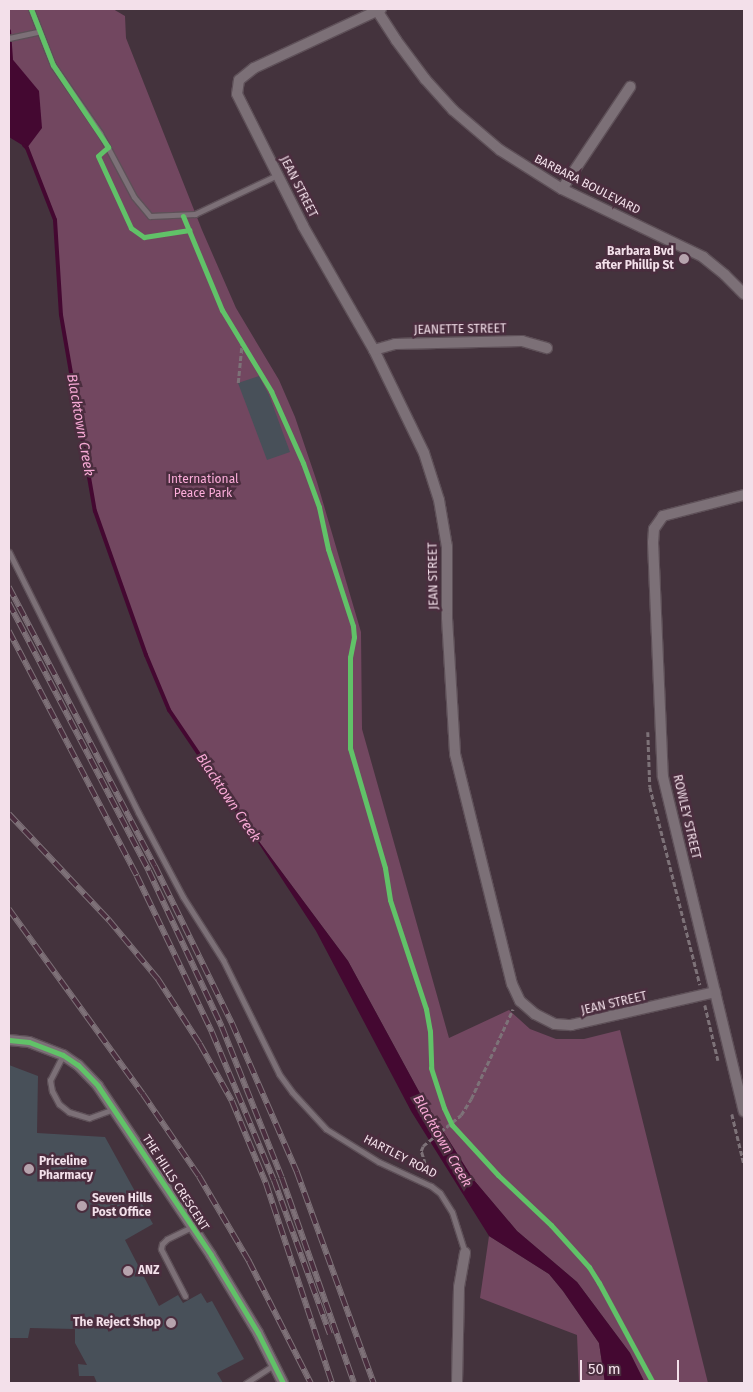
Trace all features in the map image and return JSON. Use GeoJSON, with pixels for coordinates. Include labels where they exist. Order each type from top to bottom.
{"type":"FeatureCollection","features":[{"type":"Feature","properties":{"kind":"street","name":"JEAN STREET"},"geometry":{"type":"LineString","coordinates":[[378,10],[254,68],[240,80],[237,94],[303,226],[374,350],[424,453],[439,500],[447,547],[447,618],[456,754],[512,984],[520,1001],[546,1020],[571,1026],[715,992]]}},
{"type":"Feature","properties":{"kind":"street","name":"BARBARA BOULEVARD"},"geometry":{"type":"LineString","coordinates":[[378,10],[416,68],[453,110],[500,150],[562,189],[703,257],[726,275],[744,294]]}},
{"type":"Feature","properties":{"kind":"street"},"geometry":{"type":"LineString","coordinates":[[562,189],[630,87]]}},
{"type":"Feature","properties":{"kind":"street","name":"JEANETTE STREET"},"geometry":{"type":"LineString","coordinates":[[374,350],[396,344],[522,341],[546,348]]}},
{"type":"Feature","properties":{"kind":"street","name":"ROWLEY STREET"},"geometry":{"type":"LineString","coordinates":[[744,495],[671,512],[663,516],[654,529],[653,542],[663,777],[744,1111]]}},
{"type":"Feature","properties":{"kind":"street","name":"THE HILLS CRESCENT"},"geometry":{"type":"LineString","coordinates":[[9,1040],[29,1042],[63,1055],[89,1075],[193,1226],[244,1309],[283,1383]]}},
{"type":"Feature","properties":{"kind":"street","name":"HARTLEY ROAD"},"geometry":{"type":"LineString","coordinates":[[457,1383],[459,1287],[464,1253]]}},
{"type":"Feature","properties":{"kind":"lane"},"geometry":{"type":"LineString","coordinates":[[31,9],[38,32],[53,65],[96,126],[134,197],[150,216],[195,214],[277,175]]}},
{"type":"Feature","properties":{"kind":"lane"},"geometry":{"type":"LineString","coordinates":[[9,38],[38,32]]}},
{"type":"Feature","properties":{"kind":"lane","name":"HARTLEY ROAD"},"geometry":{"type":"LineString","coordinates":[[9,552],[138,812],[183,897],[223,960],[271,1059],[292,1092],[326,1129],[339,1138],[378,1162],[431,1186],[440,1193],[452,1212],[464,1253]]}},
{"type":"Feature","properties":{"kind":"lane"},"geometry":{"type":"LineString","coordinates":[[63,1055],[50,1080],[52,1091],[59,1104],[74,1115],[89,1118],[114,1109]]}},
{"type":"Feature","properties":{"kind":"lane"},"geometry":{"type":"LineString","coordinates":[[185,1296],[161,1250],[162,1244],[167,1239],[193,1226]]}},
{"type":"Feature","properties":{"kind":"lane"},"geometry":{"type":"LineString","coordinates":[[246,1383],[274,1365]]}},
{"type":"Feature","properties":{"kind":"path"},"geometry":{"type":"LineString","coordinates":[[238,383],[242,342]]}},
{"type":"Feature","properties":{"kind":"path"},"geometry":{"type":"LineString","coordinates":[[426,1143],[452,1125],[471,1100],[512,1011],[520,1001]]}},
{"type":"Feature","properties":{"kind":"path"},"geometry":{"type":"LineString","coordinates":[[448,1116],[452,1125],[458,1131]]}},
{"type":"Feature","properties":{"kind":"green space","name":"International Peace Park"},"geometry":{"type":"Polygon","coordinates":[[[9,9],[113,9],[125,16],[126,38],[202,230],[236,308],[279,380],[295,417],[317,482],[361,632],[362,729],[449,1038],[509,1010],[530,1029],[556,1039],[584,1039],[620,1030],[708,1383],[645,1383],[630,1353],[577,1282],[517,1231],[473,1179],[423,1099],[348,961],[246,824],[169,710],[145,655],[95,511],[61,315],[55,220],[27,148],[11,55],[9,55],[9,9]]]}},
{"type":"Feature","properties":{"kind":"green space"},"geometry":{"type":"Polygon","coordinates":[[[489,1236],[549,1274],[563,1291],[599,1343],[605,1383],[579,1383],[577,1335],[480,1298],[489,1236]]]}},
{"type":"Feature","properties":{"kind":"water"},"geometry":{"type":"Polygon","coordinates":[[[9,55],[39,91],[42,128],[27,148],[9,137],[9,55]]]}},
{"type":"Feature","properties":{"kind":"water"},"geometry":{"type":"Polygon","coordinates":[[[246,824],[348,961],[423,1099],[473,1179],[517,1231],[577,1282],[630,1353],[645,1383],[605,1383],[599,1343],[563,1291],[549,1274],[489,1236],[411,1111],[316,931],[246,824]]]}},
{"type":"Feature","properties":{"kind":"building"},"geometry":{"type":"Polygon","coordinates":[[[259,376],[269,395],[290,452],[267,460],[238,383],[259,376]]]}},
{"type":"Feature","properties":{"kind":"building"},"geometry":{"type":"Polygon","coordinates":[[[9,1065],[38,1076],[37,1133],[105,1137],[153,1224],[125,1240],[159,1306],[178,1295],[183,1303],[201,1293],[207,1303],[212,1301],[244,1359],[217,1373],[223,1383],[97,1383],[94,1376],[79,1376],[78,1364],[87,1365],[75,1343],[75,1329],[30,1328],[28,1338],[9,1338],[9,1065]]]}},
{"type":"Feature","properties":{"kind":"waterway"},"geometry":{"type":"LineString","coordinates":[[9,31],[11,59]]}},
{"type":"Feature","properties":{"kind":"waterway","name":"Blacktown Creek"},"geometry":{"type":"LineString","coordinates":[[24,145],[27,148],[55,220],[61,315],[95,511],[146,655],[169,710],[249,828]]}},
{"type":"Feature","properties":{"kind":"railway"},"geometry":{"type":"LineString","coordinates":[[9,587],[155,866],[232,1023],[297,1172],[374,1383]]}},
{"type":"Feature","properties":{"kind":"railway"},"geometry":{"type":"LineString","coordinates":[[9,603],[149,871],[222,1027],[282,1178],[354,1383]]}},
{"type":"Feature","properties":{"kind":"railway"},"geometry":{"type":"LineString","coordinates":[[9,631],[137,876],[212,1032],[274,1180],[330,1334]]}},
{"type":"Feature","properties":{"kind":"railway"},"geometry":{"type":"LineString","coordinates":[[9,814],[109,920],[158,979],[200,1044],[232,1101],[266,1183],[332,1383]]}},
{"type":"Feature","properties":{"kind":"railway"},"geometry":{"type":"LineString","coordinates":[[9,909],[143,1094],[199,1176],[249,1261],[311,1383]]}},
{"type":"Feature","properties":{"kind":"cycle path"},"geometry":{"type":"LineString","coordinates":[[31,9],[53,65],[108,147],[98,156],[131,228],[144,237],[189,230]]}},
{"type":"Feature","properties":{"kind":"cycle path"},"geometry":{"type":"LineString","coordinates":[[183,216],[222,310],[271,391],[303,463],[319,507],[328,549],[353,626],[354,637],[350,657],[350,748],[385,868],[390,900],[426,1009],[430,1031],[431,1068],[444,1108],[452,1125],[498,1175],[551,1225],[589,1267],[653,1383]]}},
{"type":"Feature","properties":{"kind":"cycle path"},"geometry":{"type":"LineString","coordinates":[[9,1040],[29,1042],[63,1055],[78,1065],[98,1086],[211,1255],[258,1333],[283,1383]]}},
{"type":"Feature","properties":{"kind":"place","name":"Barbara Bvd after Phillip St"},"geometry":{"type":"Point","coordinates":[684,259]}},
{"type":"Feature","properties":{"kind":"place","name":"Priceline Pharmacy"},"geometry":{"type":"Point","coordinates":[29,1169]}},
{"type":"Feature","properties":{"kind":"place","name":"Seven Hills Post Office"},"geometry":{"type":"Point","coordinates":[82,1206]}},
{"type":"Feature","properties":{"kind":"place","name":"ANZ"},"geometry":{"type":"Point","coordinates":[128,1271]}},
{"type":"Feature","properties":{"kind":"place","name":"The Reject Shop"},"geometry":{"type":"Point","coordinates":[171,1323]}}]}
